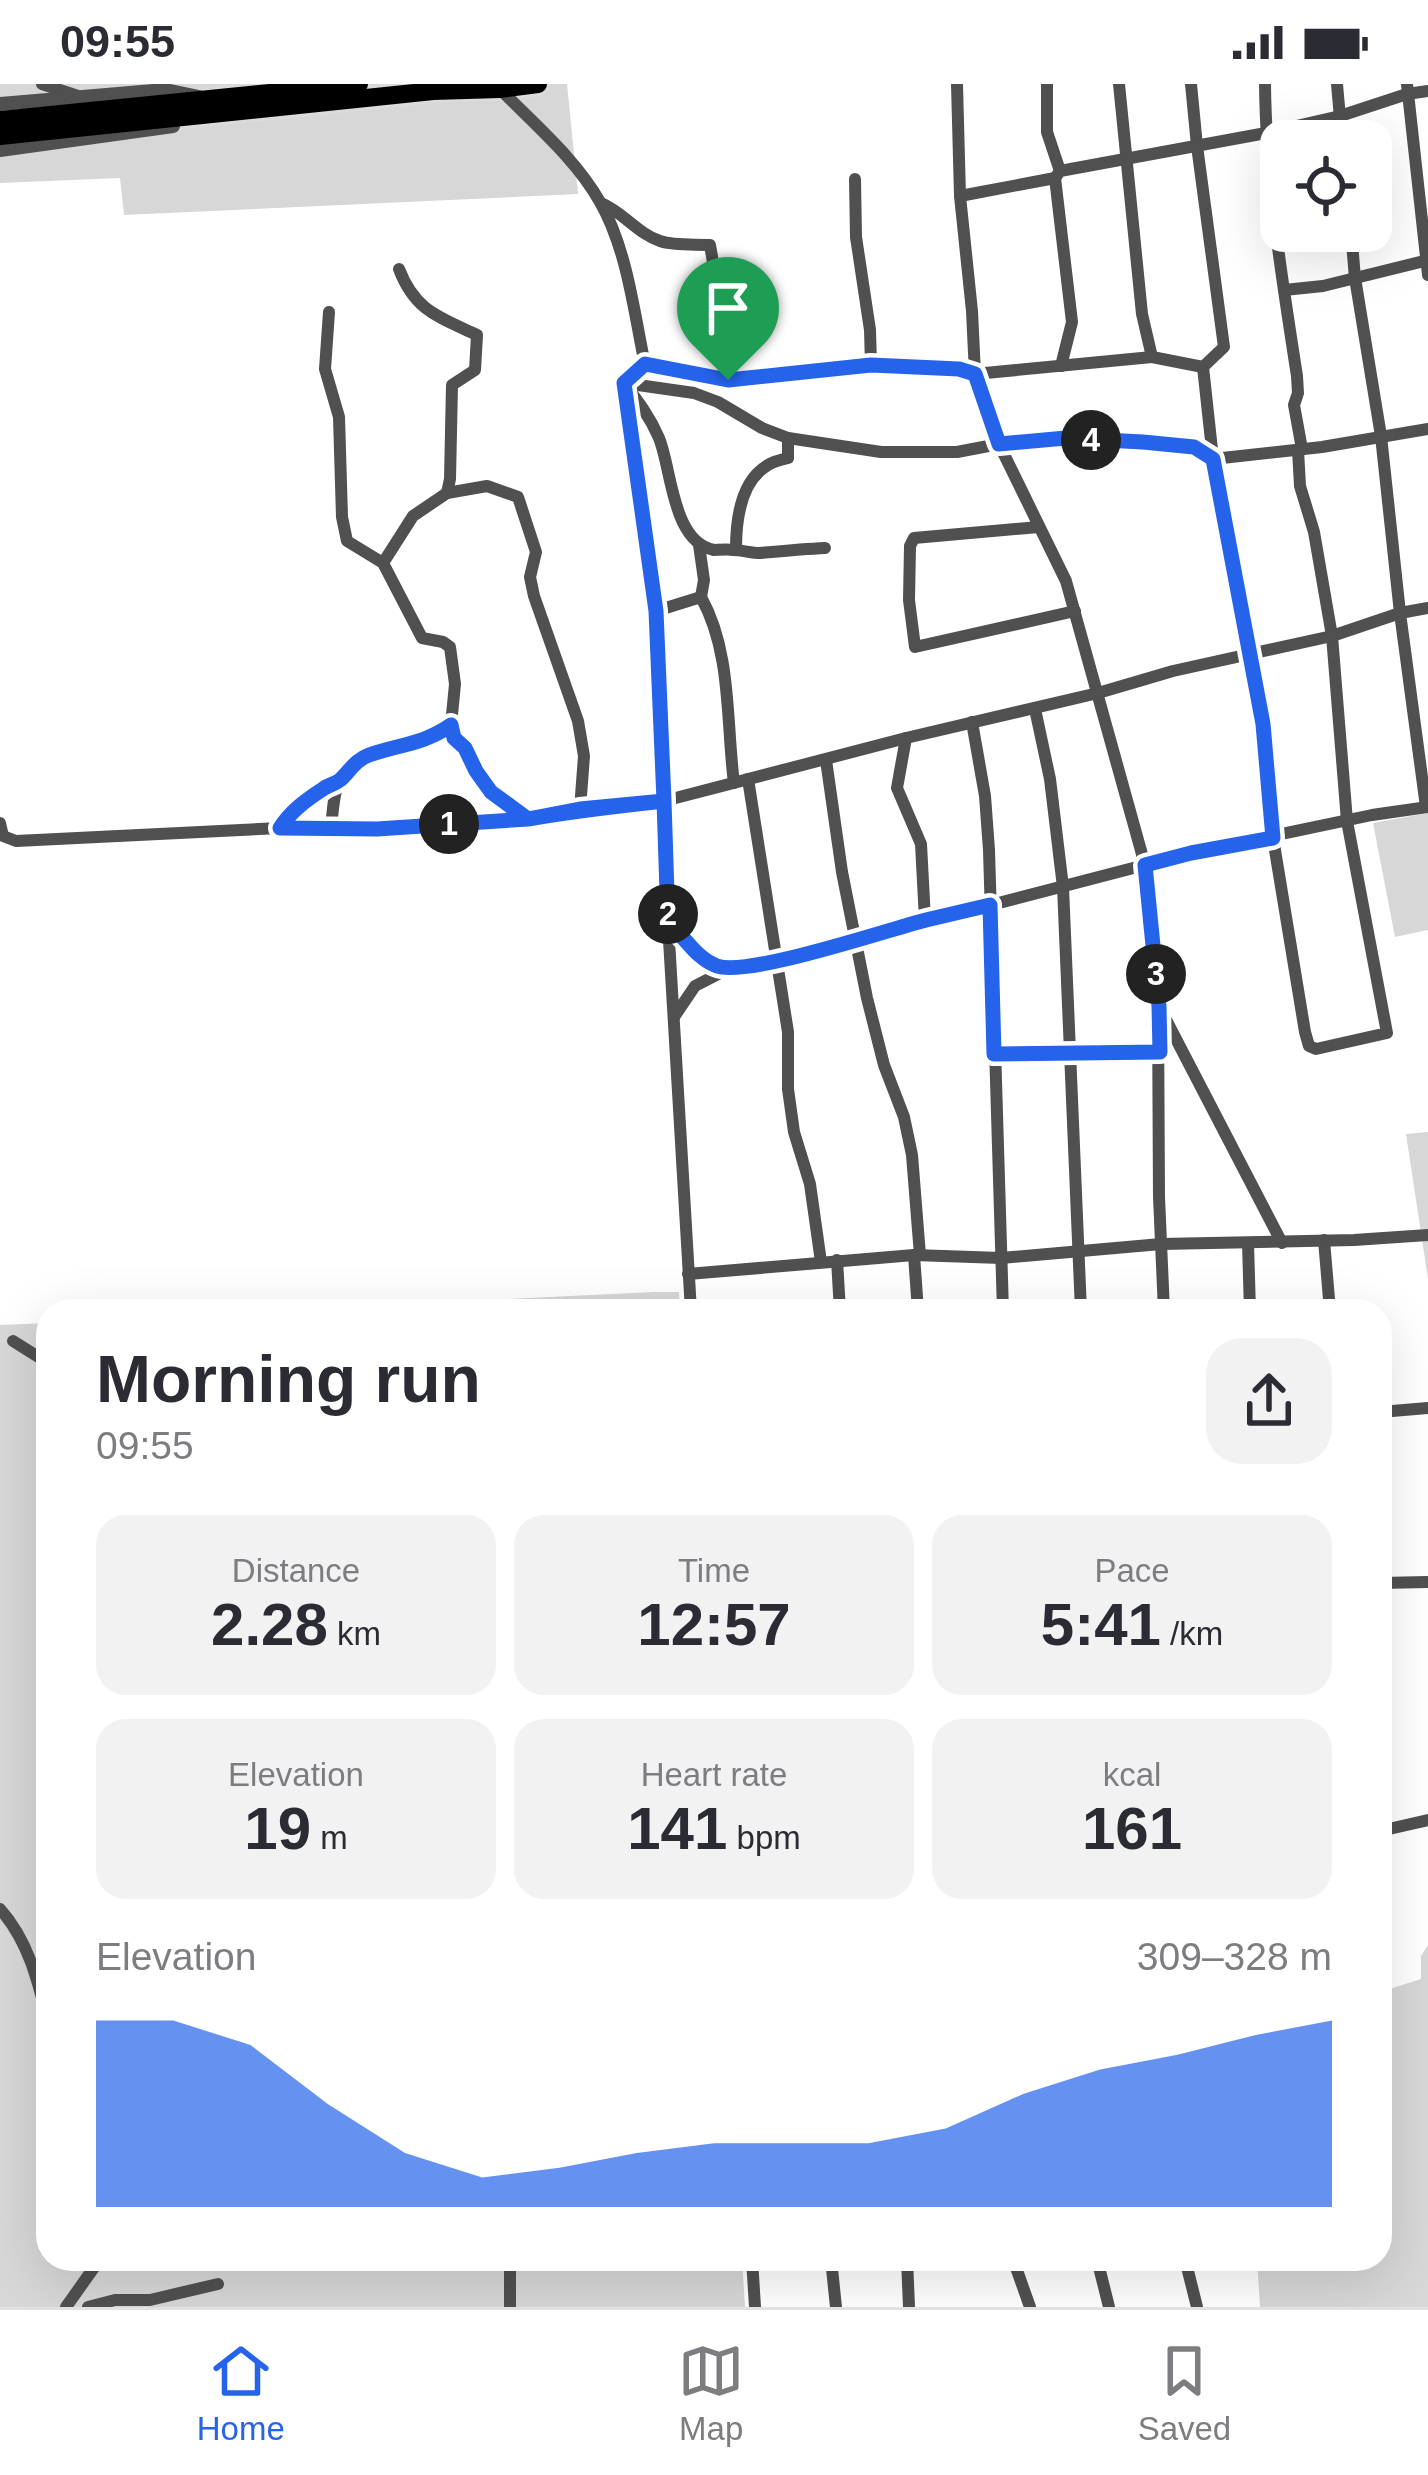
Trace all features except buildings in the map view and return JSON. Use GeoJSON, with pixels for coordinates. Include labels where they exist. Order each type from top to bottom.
{"type":"FeatureCollection","features":[{"type":"Feature","properties":{"kind":"main road"},"geometry":{"type":"LineString","coordinates":[[0,136],[359,84]]}},
{"type":"Feature","properties":{"kind":"main road"},"geometry":{"type":"LineString","coordinates":[[0,120],[538,84]]}},
{"type":"Feature","properties":{"kind":"street"},"geometry":{"type":"LineString","coordinates":[[42,84],[80,96]]}},
{"type":"Feature","properties":{"kind":"street"},"geometry":{"type":"LineString","coordinates":[[957,84],[960,196],[975,374],[999,444],[1066,581],[1145,865],[1159,1006],[1163,1299]]}},
{"type":"Feature","properties":{"kind":"street"},"geometry":{"type":"LineString","coordinates":[[1047,84],[1047,132],[1058,175],[1072,322],[1061,366]]}},
{"type":"Feature","properties":{"kind":"street"},"geometry":{"type":"LineString","coordinates":[[1119,84],[1142,314],[1152,357]]}},
{"type":"Feature","properties":{"kind":"street"},"geometry":{"type":"LineString","coordinates":[[1191,84],[1224,347],[1203,367]]}},
{"type":"Feature","properties":{"kind":"street"},"geometry":{"type":"LineString","coordinates":[[1265,84],[1266,120]]}},
{"type":"Feature","properties":{"kind":"street"},"geometry":{"type":"LineString","coordinates":[[1337,84],[1340,120]]}},
{"type":"Feature","properties":{"kind":"street"},"geometry":{"type":"LineString","coordinates":[[500,89],[575,166],[601,203],[625,267],[645,364]]}},
{"type":"Feature","properties":{"kind":"street"},"geometry":{"type":"LineString","coordinates":[[1323,120],[1407,89],[1428,91]]}},
{"type":"Feature","properties":{"kind":"street"},"geometry":{"type":"LineString","coordinates":[[1284,290],[1427,265],[1407,89]]}},
{"type":"Feature","properties":{"kind":"street"},"geometry":{"type":"LineString","coordinates":[[0,104],[165,90],[210,107]]}},
{"type":"Feature","properties":{"kind":"street"},"geometry":{"type":"LineString","coordinates":[[0,150],[168,127],[210,107]]}},
{"type":"Feature","properties":{"kind":"street"},"geometry":{"type":"LineString","coordinates":[[960,196],[1125,158],[1260,134]]}},
{"type":"Feature","properties":{"kind":"street"},"geometry":{"type":"LineString","coordinates":[[855,179],[856,237],[871,365]]}},
{"type":"Feature","properties":{"kind":"street"},"geometry":{"type":"LineString","coordinates":[[601,203],[664,243],[710,245],[728,349],[728,380]]}},
{"type":"Feature","properties":{"kind":"street"},"geometry":{"type":"LineString","coordinates":[[1203,367],[1213,459],[1263,724],[1273,838],[1305,1032],[1309,1046],[1330,1048],[1387,1033],[1347,821],[1332,636],[1300,486],[1294,405],[1297,376],[1279,252]]}},
{"type":"Feature","properties":{"kind":"street"},"geometry":{"type":"LineString","coordinates":[[674,1017],[695,986],[729,968],[778,960],[1191,853],[1427,807],[1353,252]]}},
{"type":"Feature","properties":{"kind":"street"},"geometry":{"type":"LineString","coordinates":[[399,269],[409,294],[436,316],[477,335],[475,370],[452,385],[447,493]]}},
{"type":"Feature","properties":{"kind":"street"},"geometry":{"type":"LineString","coordinates":[[329,312],[326,369],[339,417],[347,541],[383,563],[422,638],[451,647],[454,738],[491,792],[528,819]]}},
{"type":"Feature","properties":{"kind":"street"},"geometry":{"type":"LineString","coordinates":[[645,364],[728,380],[871,365],[959,369],[975,374],[1152,357],[1203,367]]}},
{"type":"Feature","properties":{"kind":"street"},"geometry":{"type":"LineString","coordinates":[[624,383],[645,364]]}},
{"type":"Feature","properties":{"kind":"street"},"geometry":{"type":"LineString","coordinates":[[624,383],[694,393],[788,438],[881,452],[957,452],[1066,438],[1194,447],[1213,459],[1428,428]]}},
{"type":"Feature","properties":{"kind":"street"},"geometry":{"type":"LineString","coordinates":[[624,383],[660,440],[677,514],[700,544],[756,554],[825,548]]}},
{"type":"Feature","properties":{"kind":"street"},"geometry":{"type":"LineString","coordinates":[[624,383],[656,611],[690,1299]]}},
{"type":"Feature","properties":{"kind":"street"},"geometry":{"type":"LineString","coordinates":[[736,550],[744,491],[765,465],[788,458],[788,438]]}},
{"type":"Feature","properties":{"kind":"street"},"geometry":{"type":"LineString","coordinates":[[383,563],[412,516],[447,493],[487,486],[518,497],[536,552],[530,577],[534,596],[578,721],[584,757],[580,809]]}},
{"type":"Feature","properties":{"kind":"street"},"geometry":{"type":"LineString","coordinates":[[1039,527],[914,538],[909,600],[915,647],[1075,611]]}},
{"type":"Feature","properties":{"kind":"street"},"geometry":{"type":"LineString","coordinates":[[700,544],[701,597],[714,620],[724,660],[741,781],[778,960],[794,1132],[810,1184],[821,1262]]}},
{"type":"Feature","properties":{"kind":"street"},"geometry":{"type":"LineString","coordinates":[[656,611],[701,597]]}},
{"type":"Feature","properties":{"kind":"street"},"geometry":{"type":"LineString","coordinates":[[0,823],[3,836],[16,841],[280,828],[377,829],[528,819],[664,801],[1173,671],[1332,636],[1428,608]]}},
{"type":"Feature","properties":{"kind":"street"},"geometry":{"type":"LineString","coordinates":[[1035,709],[1050,779],[1063,887],[1080,1299]]}},
{"type":"Feature","properties":{"kind":"street"},"geometry":{"type":"LineString","coordinates":[[972,722],[985,796],[1002,1299]]}},
{"type":"Feature","properties":{"kind":"street"},"geometry":{"type":"LineString","coordinates":[[331,827],[339,781],[348,769],[364,756],[409,746],[451,725]]}},
{"type":"Feature","properties":{"kind":"street"},"geometry":{"type":"LineString","coordinates":[[906,738],[897,788],[921,844],[925,920]]}},
{"type":"Feature","properties":{"kind":"street"},"geometry":{"type":"LineString","coordinates":[[826,760],[854,940],[912,1155],[918,1299]]}},
{"type":"Feature","properties":{"kind":"street"},"geometry":{"type":"LineString","coordinates":[[280,828],[290,812],[339,781]]}},
{"type":"Feature","properties":{"kind":"street"},"geometry":{"type":"LineString","coordinates":[[668,923],[699,956],[729,968]]}},
{"type":"Feature","properties":{"kind":"street"},"geometry":{"type":"LineString","coordinates":[[1159,1006],[1282,1243]]}},
{"type":"Feature","properties":{"kind":"street"},"geometry":{"type":"LineString","coordinates":[[994,1054],[1160,1052]]}},
{"type":"Feature","properties":{"kind":"street"},"geometry":{"type":"LineString","coordinates":[[688,1274],[917,1255],[1000,1258],[1161,1244],[1428,1235]]}},
{"type":"Feature","properties":{"kind":"street"},"geometry":{"type":"LineString","coordinates":[[1324,1240],[1329,1299]]}},
{"type":"Feature","properties":{"kind":"street"},"geometry":{"type":"LineString","coordinates":[[1248,1243],[1250,1299]]}},
{"type":"Feature","properties":{"kind":"street"},"geometry":{"type":"LineString","coordinates":[[837,1260],[839,1299]]}},
{"type":"Feature","properties":{"kind":"street"},"geometry":{"type":"LineString","coordinates":[[13,1340],[36,1355]]}},
{"type":"Feature","properties":{"kind":"street"},"geometry":{"type":"LineString","coordinates":[[1392,1411],[1428,1408]]}},
{"type":"Feature","properties":{"kind":"street"},"geometry":{"type":"LineString","coordinates":[[1392,1583],[1428,1582]]}},
{"type":"Feature","properties":{"kind":"street"},"geometry":{"type":"LineString","coordinates":[[1392,1828],[1428,1820]]}},
{"type":"Feature","properties":{"kind":"street"},"geometry":{"type":"LineString","coordinates":[[0,1909],[18,1932],[36,1977]]}},
{"type":"Feature","properties":{"kind":"street"},"geometry":{"type":"LineString","coordinates":[[66,2307],[92,2271]]}},
{"type":"Feature","properties":{"kind":"street"},"geometry":{"type":"LineString","coordinates":[[510,2271],[510,2307]]}},
{"type":"Feature","properties":{"kind":"street"},"geometry":{"type":"LineString","coordinates":[[753,2271],[755,2307]]}},
{"type":"Feature","properties":{"kind":"street"},"geometry":{"type":"LineString","coordinates":[[832,2271],[836,2307]]}},
{"type":"Feature","properties":{"kind":"street"},"geometry":{"type":"LineString","coordinates":[[907,2271],[908,2307]]}},
{"type":"Feature","properties":{"kind":"street"},"geometry":{"type":"LineString","coordinates":[[1017,2271],[1030,2307]]}},
{"type":"Feature","properties":{"kind":"street"},"geometry":{"type":"LineString","coordinates":[[1099,2271],[1109,2307]]}},
{"type":"Feature","properties":{"kind":"street"},"geometry":{"type":"LineString","coordinates":[[1189,2271],[1197,2307]]}},
{"type":"Feature","properties":{"kind":"street"},"geometry":{"type":"LineString","coordinates":[[88,2307],[115,2300],[150,2300],[218,2284]]}},
{"type":"Feature","properties":{"kind":"shaded area"},"geometry":{"type":"Polygon","coordinates":[[[0,84],[567,84],[578,194],[124,215],[120,178],[0,183],[0,84]]]}},
{"type":"Feature","properties":{"kind":"shaded area"},"geometry":{"type":"Polygon","coordinates":[[[1428,813],[1428,930],[1395,937],[1373,823],[1428,813]]]}},
{"type":"Feature","properties":{"kind":"shaded area"},"geometry":{"type":"Polygon","coordinates":[[[1428,1132],[1428,1279],[1406,1134],[1428,1132]]]}},
{"type":"Feature","properties":{"kind":"shaded area"},"geometry":{"type":"Polygon","coordinates":[[[679,1292],[679,1299],[506,1299],[679,1292]]]}},
{"type":"Feature","properties":{"kind":"shaded area"},"geometry":{"type":"Polygon","coordinates":[[[36,1324],[36,2271],[743,2271],[745,2307],[0,2307],[0,1325],[36,1324]]]}},
{"type":"Feature","properties":{"kind":"shaded area"},"geometry":{"type":"Polygon","coordinates":[[[1428,1945],[1428,2307],[1260,2307],[1258,2271],[1392,2271],[1392,1988],[1421,1979],[1421,1956],[1428,1945]]]}},
{"type":"Feature","properties":{"kind":"route"},"geometry":{"type":"LineString","coordinates":[[728,380],[645,364],[624,383],[656,611],[664,801],[528,819],[377,829],[280,828],[290,812],[339,781],[364,756],[409,746],[451,725],[454,738],[491,792],[528,819],[580,809],[664,801],[668,923],[699,956],[716,965],[729,968],[778,960],[990,905],[994,1054],[1160,1052],[1145,865],[1273,838],[1263,724],[1213,459],[1194,447],[1143,442],[1066,438],[999,444],[975,374],[959,369],[871,365],[728,380]]}}]}
